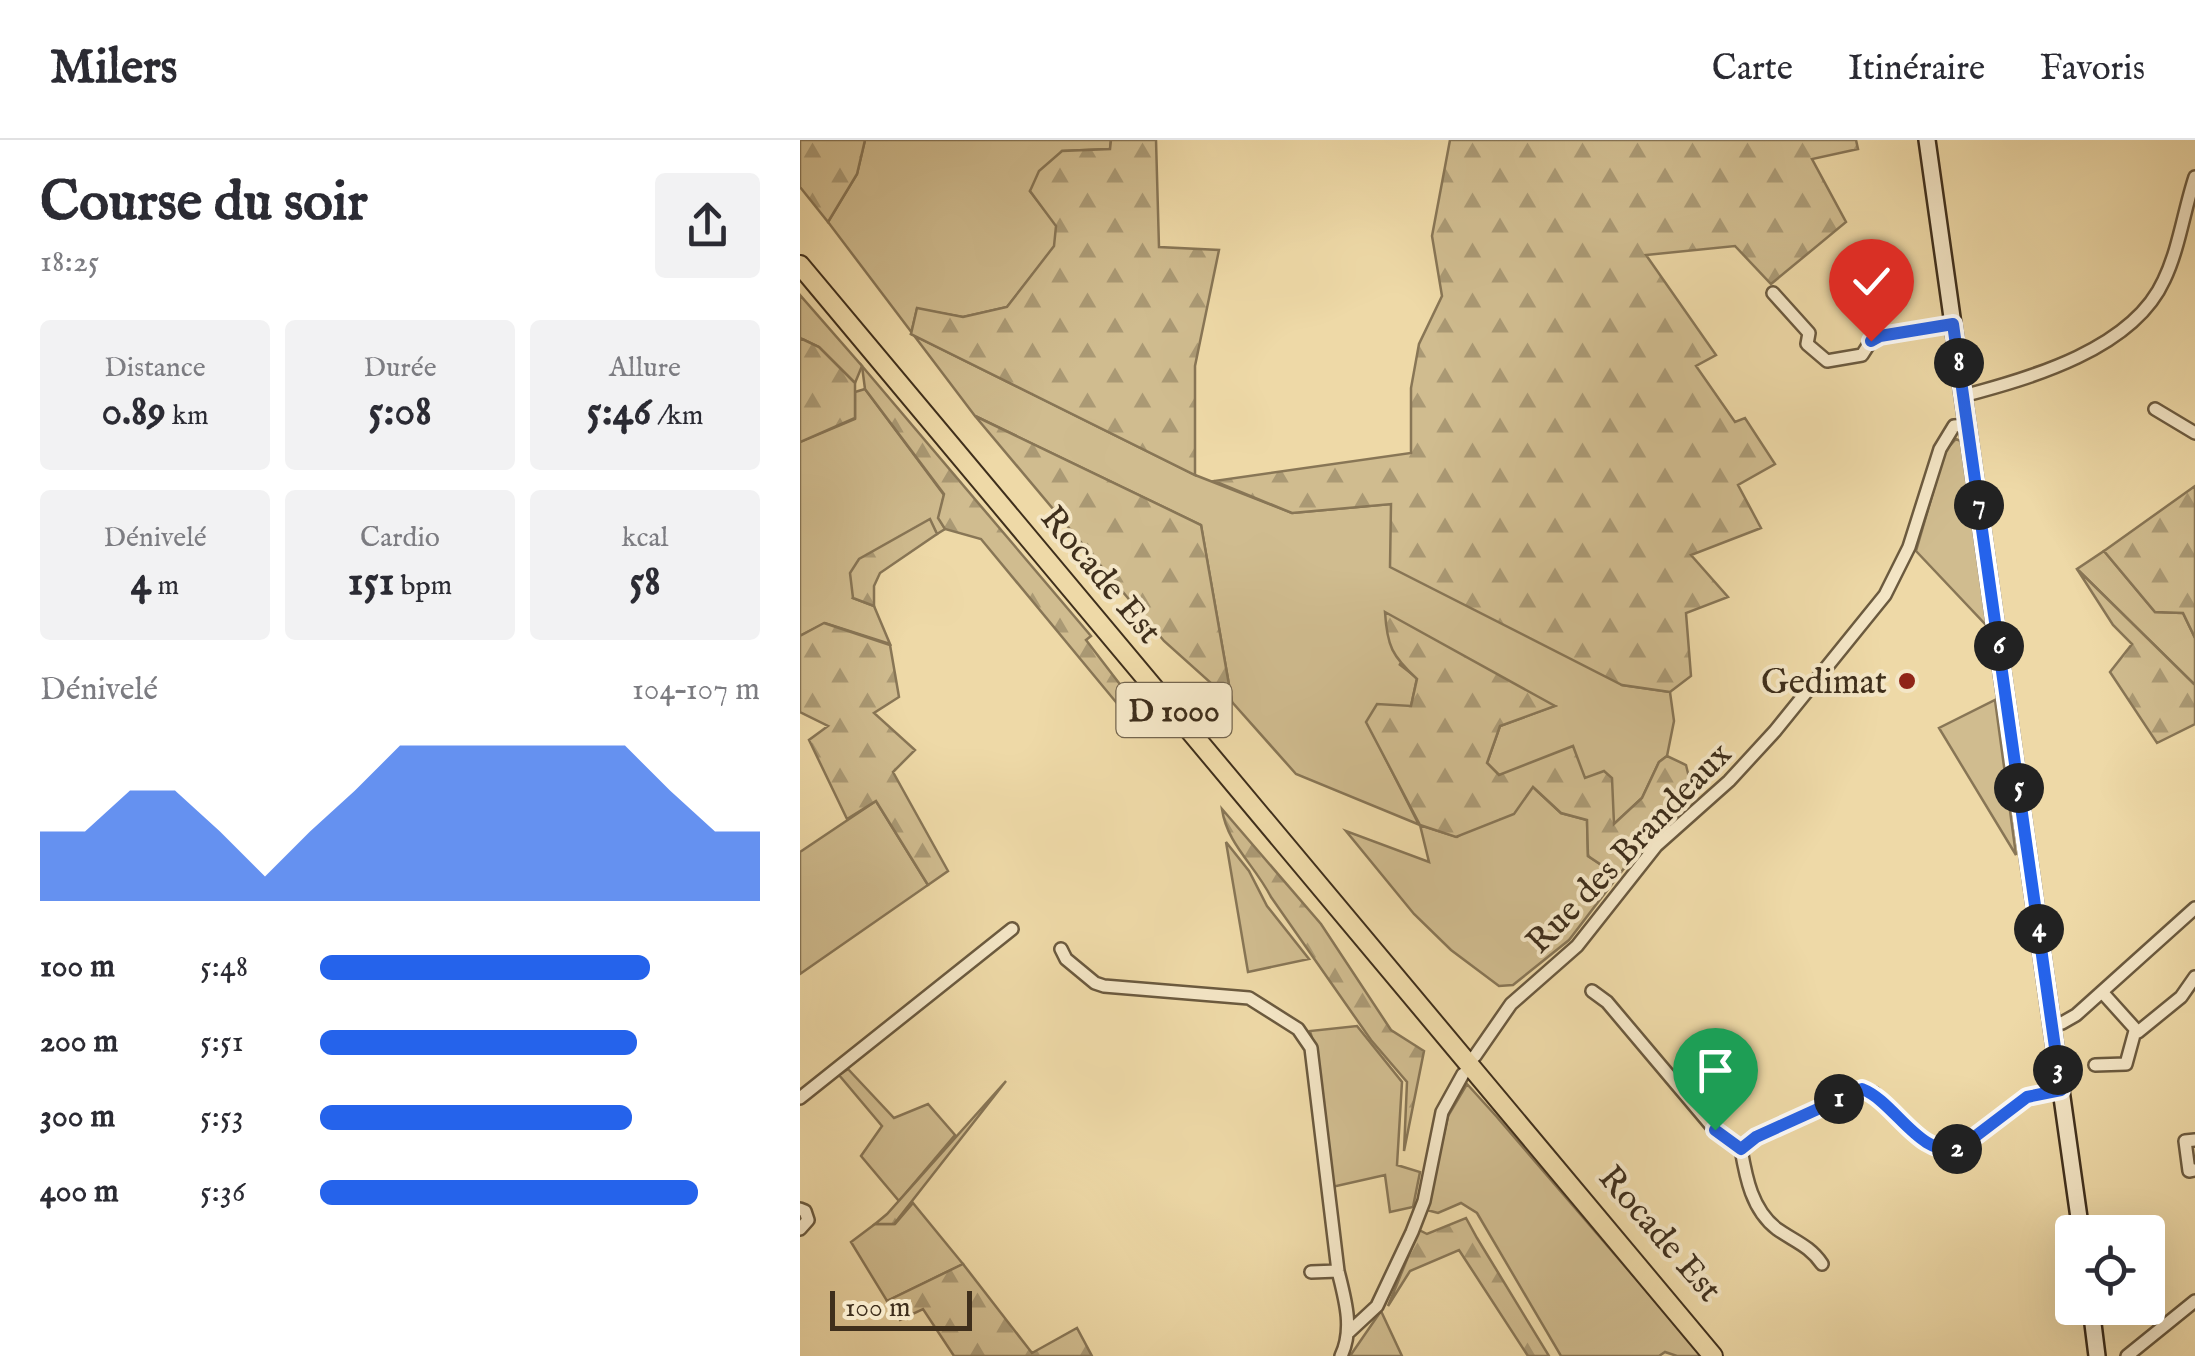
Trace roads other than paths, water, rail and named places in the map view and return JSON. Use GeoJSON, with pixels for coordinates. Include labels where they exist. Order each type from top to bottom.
{"type":"FeatureCollection","features":[{"type":"Feature","properties":{"kind":"main road","name":"Rocade Est"},"geometry":{"type":"LineString","coordinates":[[800,265],[1712,1356]]}},
{"type":"Feature","properties":{"kind":"main road","name":"Rocade Est"},"geometry":{"type":"LineString","coordinates":[[1547,1155],[1660,1278],[1725,1356]]}},
{"type":"Feature","properties":{"kind":"street"},"geometry":{"type":"LineString","coordinates":[[1927,140],[2078,1215]]}},
{"type":"Feature","properties":{"kind":"street"},"geometry":{"type":"LineString","coordinates":[[1963,396],[2014,382],[2126,330],[2146,311],[2165,280],[2195,177]]}},
{"type":"Feature","properties":{"kind":"street"},"geometry":{"type":"LineString","coordinates":[[1774,293],[1809,333],[1807,344],[1828,361],[1862,355],[1871,341],[1880,336],[1953,324]]}},
{"type":"Feature","properties":{"kind":"street"},"geometry":{"type":"LineString","coordinates":[[2155,409],[2195,433]]}},
{"type":"Feature","properties":{"kind":"street","name":"Rue des Brandeaux"},"geometry":{"type":"LineString","coordinates":[[1475,1056],[1510,1004],[1577,946],[1656,846],[1744,765],[1864,622],[1894,580],[1909,547],[1940,448],[1954,426],[1968,425]]}},
{"type":"Feature","properties":{"kind":"street"},"geometry":{"type":"LineString","coordinates":[[2052,1024],[2076,1015],[2195,908]]}},
{"type":"Feature","properties":{"kind":"street"},"geometry":{"type":"LineString","coordinates":[[800,1098],[1012,930]]}},
{"type":"Feature","properties":{"kind":"street"},"geometry":{"type":"LineString","coordinates":[[1061,948],[1066,959],[1095,983],[1248,998],[1298,1029],[1311,1048],[1349,1332],[1341,1356]]}},
{"type":"Feature","properties":{"kind":"street"},"geometry":{"type":"LineString","coordinates":[[2102,992],[2135,1030],[2144,1030],[2181,998],[2195,978]]}},
{"type":"Feature","properties":{"kind":"street"},"geometry":{"type":"LineString","coordinates":[[1592,990],[1607,1002],[1715,1130],[1741,1149],[1756,1204],[1768,1221],[1813,1250],[1822,1264]]}},
{"type":"Feature","properties":{"kind":"street"},"geometry":{"type":"LineString","coordinates":[[2096,1065],[2126,1064],[2135,1030]]}},
{"type":"Feature","properties":{"kind":"street"},"geometry":{"type":"LineString","coordinates":[[1349,1332],[1377,1306],[1412,1232],[1424,1200],[1442,1112],[1463,1074]]}},
{"type":"Feature","properties":{"kind":"street"},"geometry":{"type":"LineString","coordinates":[[1741,1149],[1756,1137],[1862,1089],[1874,1094],[1932,1148],[1947,1152],[1960,1148],[2027,1097],[2061,1090]]}},
{"type":"Feature","properties":{"kind":"street"},"geometry":{"type":"LineString","coordinates":[[2195,1140],[2185,1141],[2189,1171],[2195,1170]]}},
{"type":"Feature","properties":{"kind":"street"},"geometry":{"type":"LineString","coordinates":[[800,1209],[808,1220],[800,1229]]}},
{"type":"Feature","properties":{"kind":"street"},"geometry":{"type":"LineString","coordinates":[[1311,1272],[1338,1270]]}},
{"type":"Feature","properties":{"kind":"street"},"geometry":{"type":"LineString","coordinates":[[2127,1356],[2195,1301]]}},
{"type":"Feature","properties":{"kind":"street"},"geometry":{"type":"LineString","coordinates":[[2093,1325],[2098,1356]]}},
{"type":"Feature","properties":{"kind":"place","name":"Gedimat"},"geometry":{"type":"Point","coordinates":[1907,681]}}]}
